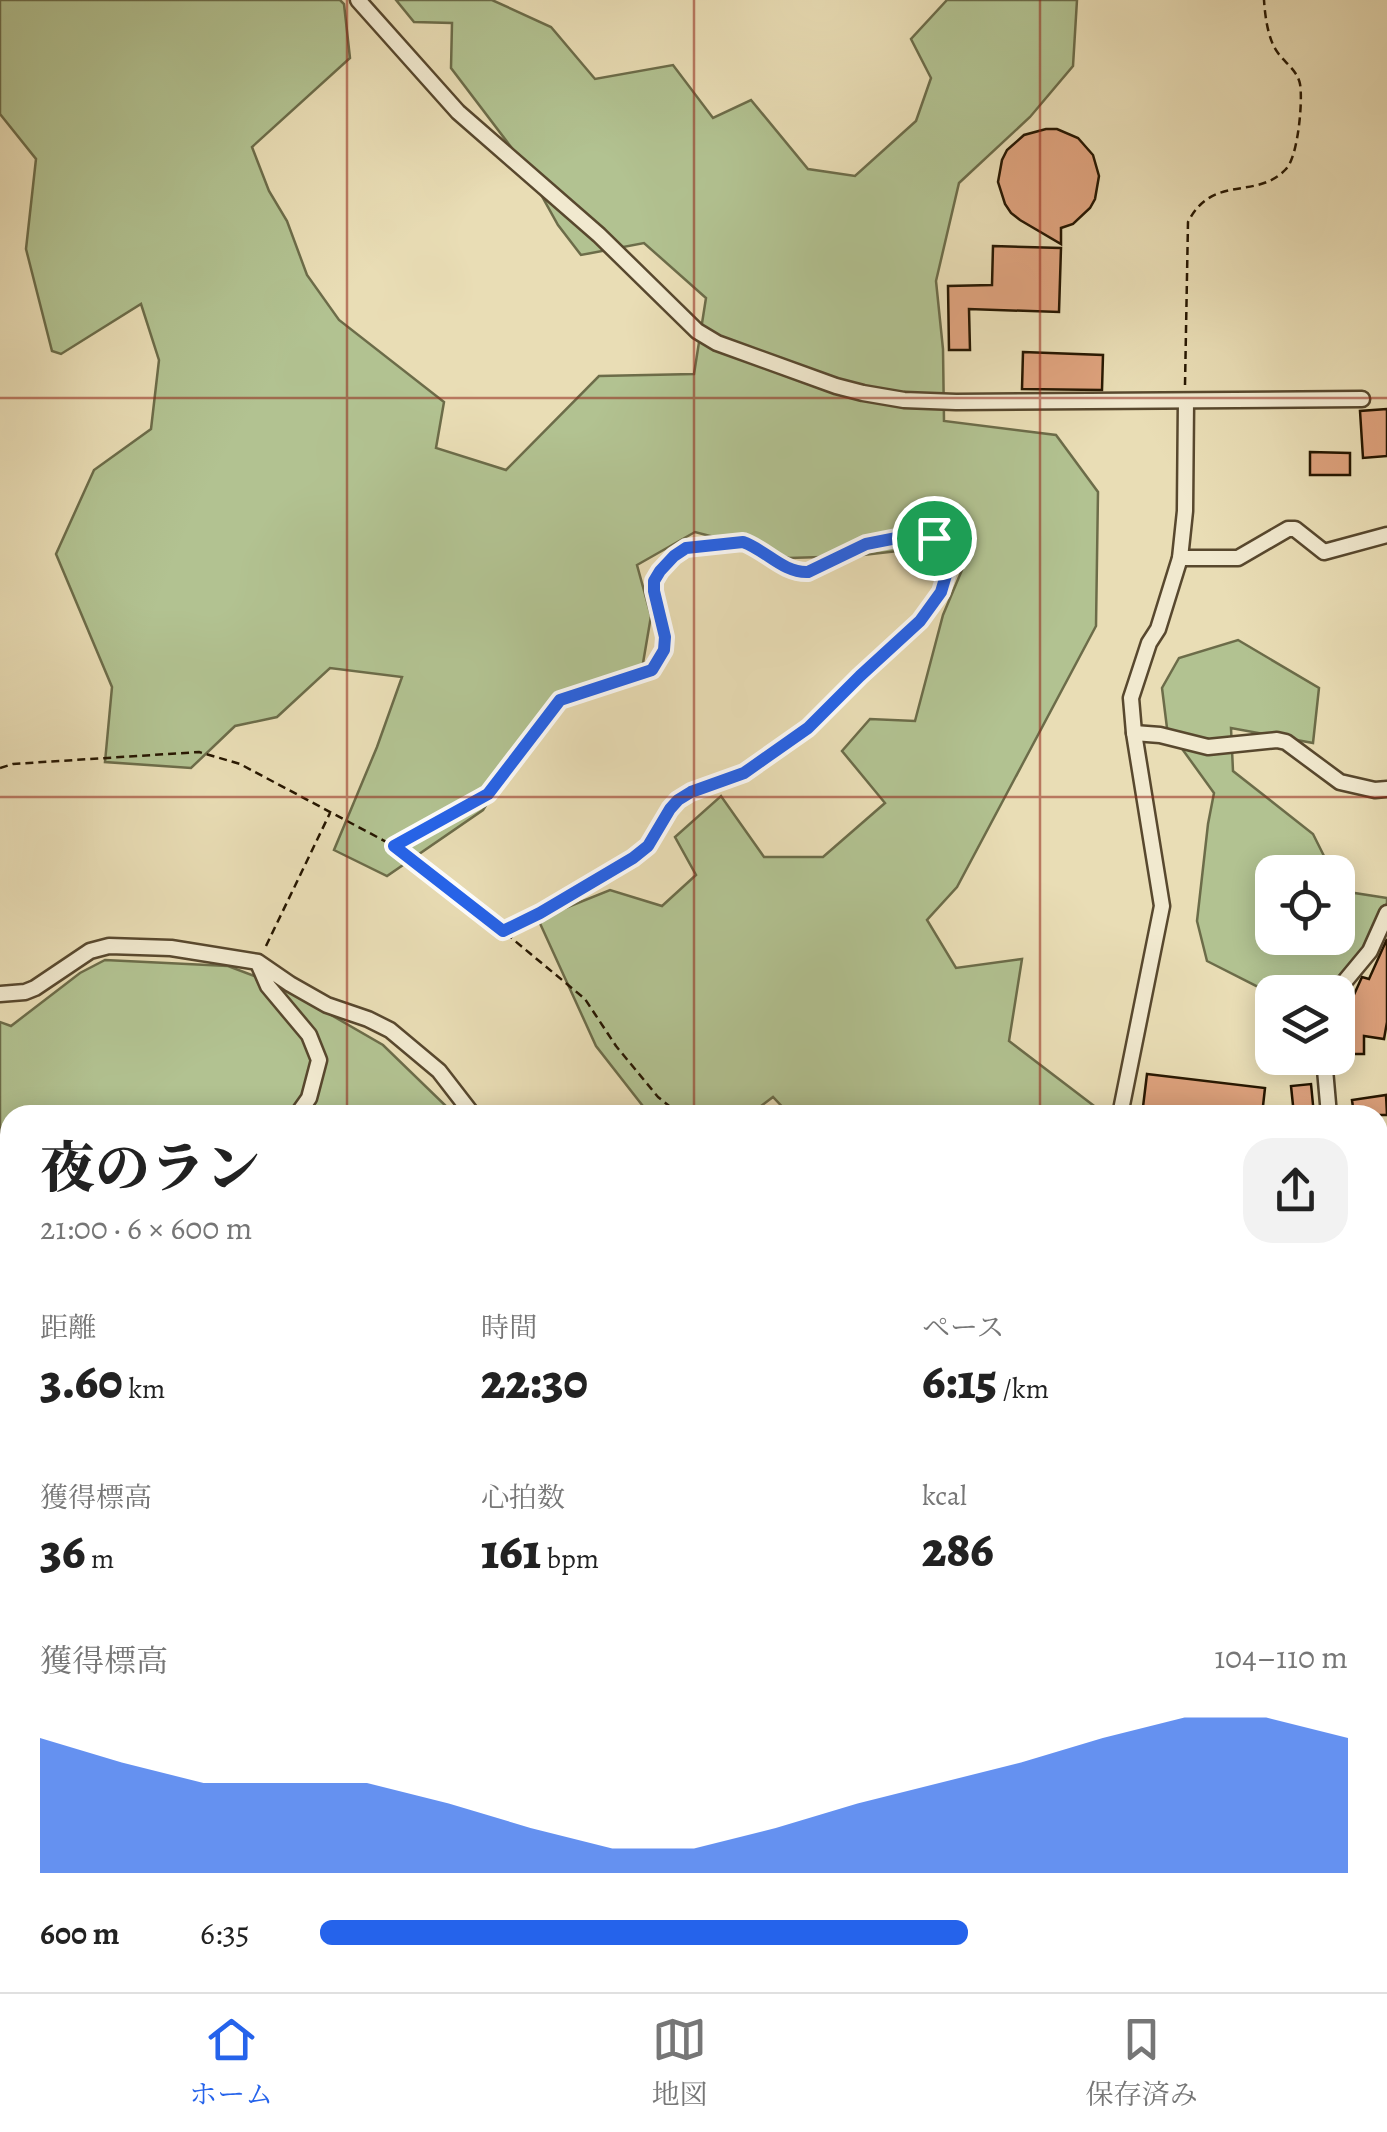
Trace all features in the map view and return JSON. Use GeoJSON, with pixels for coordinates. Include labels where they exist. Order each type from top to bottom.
{"type":"FeatureCollection","features":[{"type":"Feature","properties":{"kind":"street"},"geometry":{"type":"LineString","coordinates":[[358,0],[458,112],[599,235],[697,332],[717,344],[836,386],[904,400],[1362,399]]}},
{"type":"Feature","properties":{"kind":"street"},"geometry":{"type":"LineString","coordinates":[[1122,1105],[1162,906],[1130,698],[1149,643],[1158,629],[1180,558],[1185,511],[1186,401]]}},
{"type":"Feature","properties":{"kind":"street"},"geometry":{"type":"LineString","coordinates":[[1180,558],[1238,558],[1288,530],[1300,531],[1324,552],[1387,535]]}},
{"type":"Feature","properties":{"kind":"street"},"geometry":{"type":"LineString","coordinates":[[1134,733],[1208,747],[1277,740],[1295,747],[1340,782],[1387,790]]}},
{"type":"Feature","properties":{"kind":"street"},"geometry":{"type":"LineString","coordinates":[[1350,975],[1370,952],[1387,913]]}},
{"type":"Feature","properties":{"kind":"street"},"geometry":{"type":"LineString","coordinates":[[0,994],[35,988],[90,951],[109,946],[170,948],[258,962],[327,1005],[368,1018],[390,1030],[439,1071],[468,1105]]}},
{"type":"Feature","properties":{"kind":"street"},"geometry":{"type":"LineString","coordinates":[[258,962],[268,986],[309,1035],[319,1060],[304,1105]]}},
{"type":"Feature","properties":{"kind":"street"},"geometry":{"type":"LineString","coordinates":[[1325,1075],[1328,1105]]}},
{"type":"Feature","properties":{"kind":"path"},"geometry":{"type":"LineString","coordinates":[[1186,401],[1188,222],[1196,206],[1211,194],[1270,180],[1289,167],[1294,152],[1300,85],[1294,70],[1275,50],[1264,0]]}},
{"type":"Feature","properties":{"kind":"path"},"geometry":{"type":"LineString","coordinates":[[394,846],[488,794],[560,700],[652,670],[664,650],[665,637],[654,581],[674,556],[686,548],[743,542],[800,573],[866,544],[922,533],[934,538],[949,565],[941,592],[920,621],[808,728],[744,773],[678,800],[648,846],[633,858],[503,931]]}},
{"type":"Feature","properties":{"kind":"path"},"geometry":{"type":"LineString","coordinates":[[0,768],[199,752],[240,764],[394,846],[503,931],[585,998],[616,1046],[668,1105]]}},
{"type":"Feature","properties":{"kind":"path"},"geometry":{"type":"LineString","coordinates":[[258,962],[330,812]]}},
{"type":"Feature","properties":{"kind":"green space"},"geometry":{"type":"Polygon","coordinates":[[[0,0],[340,0],[344,4],[350,58],[252,147],[307,275],[339,320],[444,402],[436,448],[506,470],[599,376],[694,374],[706,298],[644,243],[581,255],[558,225],[524,164],[451,68],[452,23],[414,22],[396,0],[492,0],[551,27],[595,79],[673,65],[713,118],[751,100],[808,169],[855,176],[916,121],[931,78],[911,39],[947,0],[1077,0],[1073,66],[1030,117],[959,183],[936,281],[943,349],[944,421],[1056,435],[1098,492],[1096,626],[957,887],[927,920],[956,968],[1022,959],[1009,1041],[1093,1105],[781,1105],[773,1097],[762,1105],[642,1105],[596,1046],[538,919],[610,890],[662,906],[696,875],[675,837],[721,796],[764,857],[823,857],[885,803],[842,751],[870,719],[915,721],[943,615],[970,551],[943,526],[898,551],[789,558],[695,532],[637,565],[651,616],[642,669],[553,698],[483,810],[387,876],[334,850],[402,677],[330,668],[277,717],[235,726],[191,768],[105,762],[112,687],[56,554],[94,470],[151,429],[159,360],[141,304],[61,354],[52,351],[26,249],[36,159],[0,114],[0,0]]]}},
{"type":"Feature","properties":{"kind":"green space"},"geometry":{"type":"Polygon","coordinates":[[[1238,640],[1319,688],[1313,743],[1231,728],[1233,771],[1313,834],[1324,855],[1255,855],[1255,955],[1355,955],[1355,893],[1387,898],[1350,975],[1255,975],[1255,985],[1207,961],[1197,921],[1214,793],[1167,728],[1162,688],[1179,658],[1238,640]]]}},
{"type":"Feature","properties":{"kind":"green space"},"geometry":{"type":"Polygon","coordinates":[[[105,960],[228,966],[281,986],[383,1045],[445,1105],[0,1105],[0,1022],[11,1026],[80,973],[105,960]]]}},
{"type":"Feature","properties":{"kind":"building"},"geometry":{"type":"Polygon","coordinates":[[[1046,129],[1078,138],[1093,155],[1099,176],[1090,208],[1073,224],[1061,228],[1061,244],[1011,213],[998,182],[1007,150],[1024,135],[1046,129]]]}},
{"type":"Feature","properties":{"kind":"building"},"geometry":{"type":"Polygon","coordinates":[[[993,246],[1061,248],[1059,312],[969,309],[970,350],[949,350],[948,286],[992,285],[993,246]]]}},
{"type":"Feature","properties":{"kind":"building"},"geometry":{"type":"Polygon","coordinates":[[[1023,352],[1103,355],[1102,390],[1022,389],[1023,352]]]}},
{"type":"Feature","properties":{"kind":"building"},"geometry":{"type":"Polygon","coordinates":[[[1387,409],[1387,456],[1363,458],[1360,411],[1387,409]]]}},
{"type":"Feature","properties":{"kind":"building"},"geometry":{"type":"Polygon","coordinates":[[[1310,452],[1350,453],[1350,475],[1310,475],[1310,452]]]}},
{"type":"Feature","properties":{"kind":"building"},"geometry":{"type":"Polygon","coordinates":[[[1387,939],[1384,1039],[1364,1036],[1364,1054],[1355,1054],[1355,992],[1362,977],[1369,979],[1387,939]]]}},
{"type":"Feature","properties":{"kind":"building"},"geometry":{"type":"Polygon","coordinates":[[[1147,1074],[1265,1088],[1263,1105],[1143,1105],[1147,1074]]]}},
{"type":"Feature","properties":{"kind":"building"},"geometry":{"type":"Polygon","coordinates":[[[1311,1084],[1313,1105],[1293,1105],[1291,1086],[1311,1084]]]}},
{"type":"Feature","properties":{"kind":"building"},"geometry":{"type":"Polygon","coordinates":[[[1386,1095],[1386,1105],[1353,1105],[1352,1100],[1386,1095]]]}},
{"type":"Feature","properties":{"kind":"route"},"geometry":{"type":"LineString","coordinates":[[922,533],[934,538],[949,565],[941,592],[930,609],[808,728],[735,778],[678,800],[648,846],[540,913],[503,931],[394,846],[488,794],[560,700],[652,670],[664,650],[665,637],[654,581],[674,556],[686,548],[743,542],[800,573],[866,544],[909,534],[922,533]]}}]}
